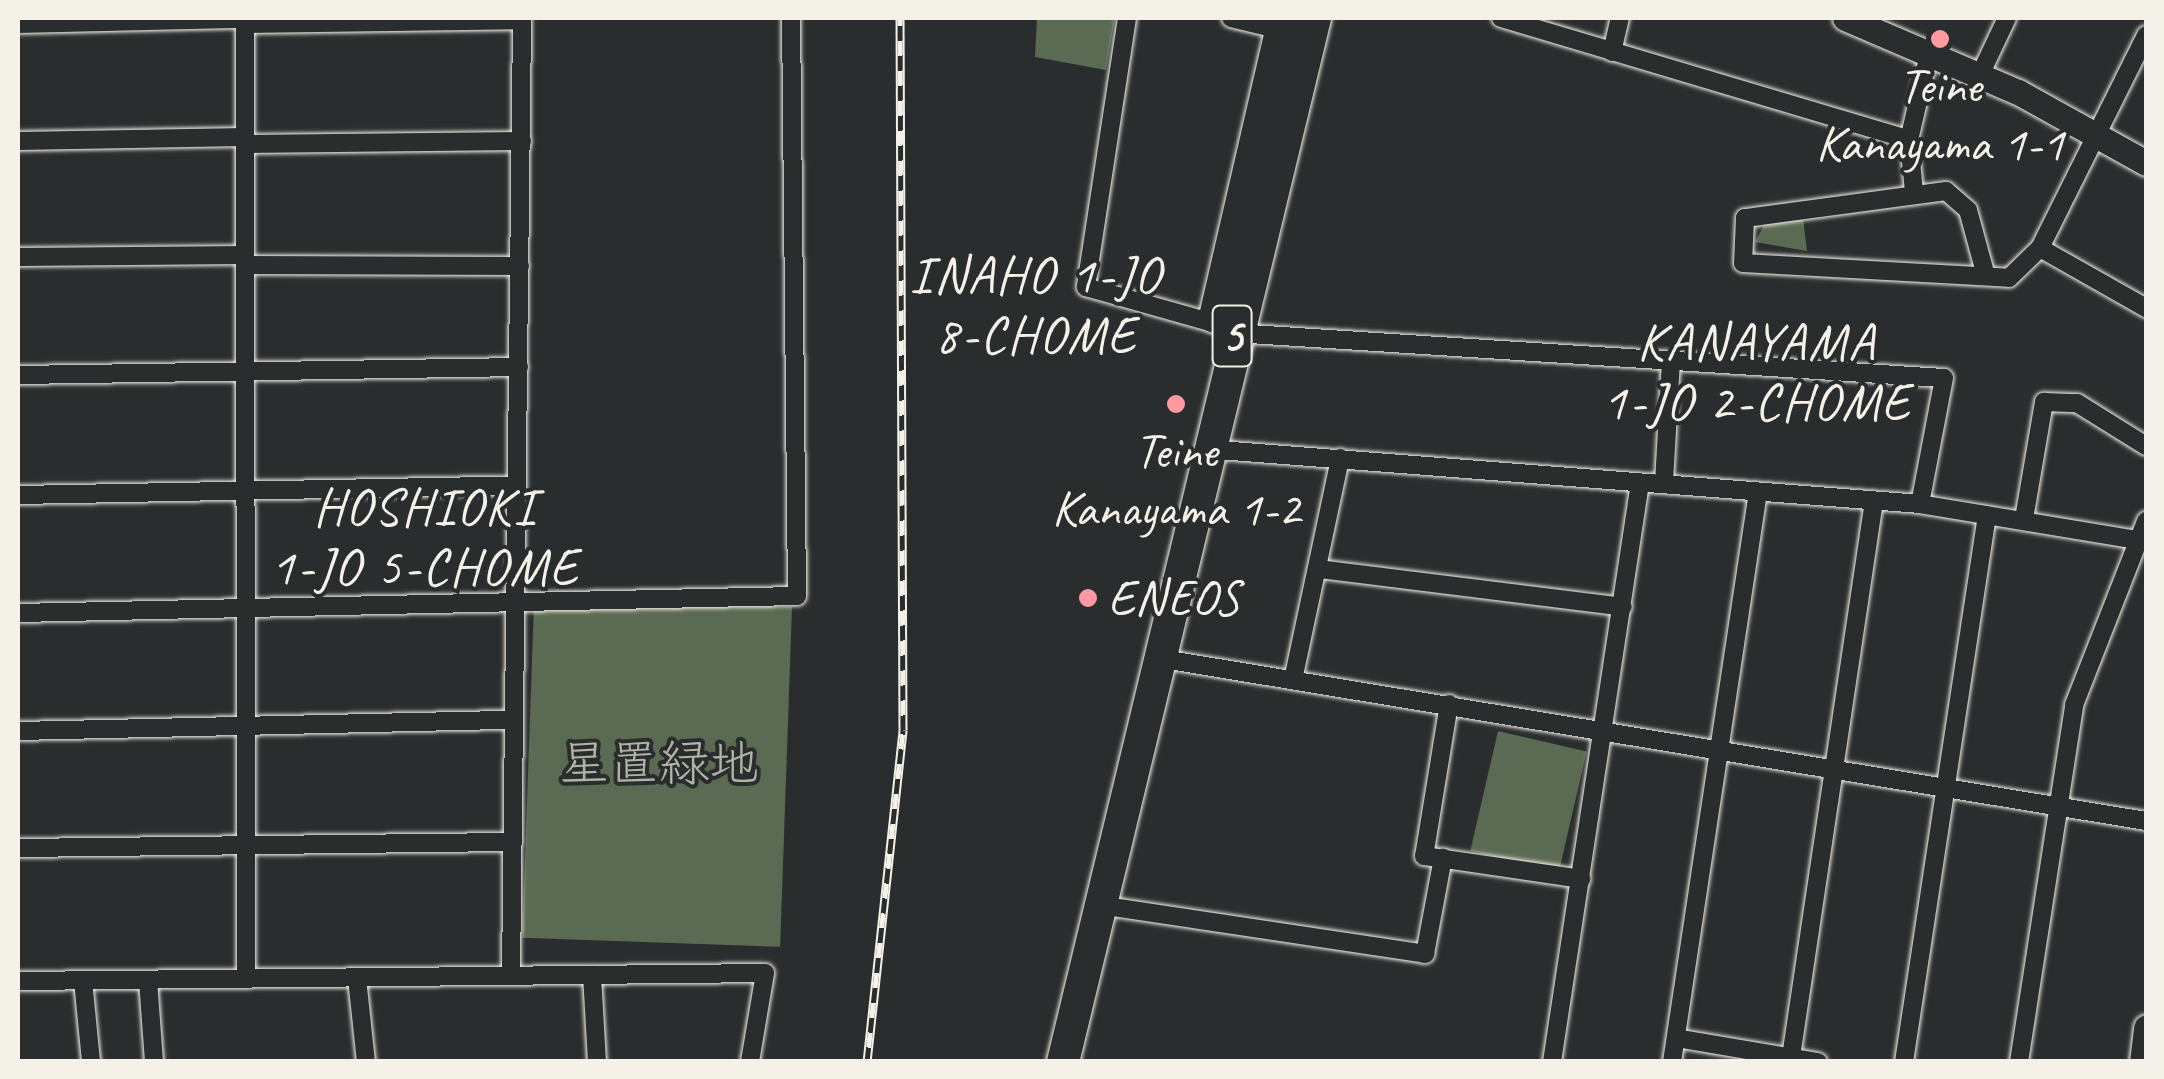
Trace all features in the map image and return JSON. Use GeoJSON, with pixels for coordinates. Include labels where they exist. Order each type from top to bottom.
{"type":"FeatureCollection","features":[{"type":"Feature","properties":{"kind":"highway","name":"5"},"geometry":{"type":"LineString","coordinates":[[1061,1061],[1206,449],[1223,328],[1315,18]]}},
{"type":"Feature","properties":{"kind":"highway","name":"5"},"geometry":{"type":"LineString","coordinates":[[1061,1061],[1223,328],[1282,24]]}},
{"type":"Feature","properties":{"kind":"street"},"geometry":{"type":"LineString","coordinates":[[18,613],[797,596],[791,18]]}},
{"type":"Feature","properties":{"kind":"street"},"geometry":{"type":"LineString","coordinates":[[1127,18],[1086,287],[1223,328],[1944,378],[1920,504]]}},
{"type":"Feature","properties":{"kind":"street"},"geometry":{"type":"LineString","coordinates":[[1231,18],[1282,24]]}},
{"type":"Feature","properties":{"kind":"street"},"geometry":{"type":"LineString","coordinates":[[1501,18],[1908,140]]}},
{"type":"Feature","properties":{"kind":"street"},"geometry":{"type":"LineString","coordinates":[[1612,52],[1620,18]]}},
{"type":"Feature","properties":{"kind":"street"},"geometry":{"type":"LineString","coordinates":[[1849,18],[1980,75],[2146,163]]}},
{"type":"Feature","properties":{"kind":"street"},"geometry":{"type":"LineString","coordinates":[[1980,75],[2007,18]]}},
{"type":"Feature","properties":{"kind":"street"},"geometry":{"type":"LineString","coordinates":[[18,24],[522,19],[511,976]]}},
{"type":"Feature","properties":{"kind":"street"},"geometry":{"type":"LineString","coordinates":[[245,20],[246,980]]}},
{"type":"Feature","properties":{"kind":"street"},"geometry":{"type":"LineString","coordinates":[[1986,276],[1959,199],[1914,192],[1745,218],[1744,263],[2010,278],[2040,248],[2146,35]]}},
{"type":"Feature","properties":{"kind":"street"},"geometry":{"type":"LineString","coordinates":[[1914,192],[1908,140],[1929,54]]}},
{"type":"Feature","properties":{"kind":"street"},"geometry":{"type":"LineString","coordinates":[[18,141],[522,141]]}},
{"type":"Feature","properties":{"kind":"street"},"geometry":{"type":"LineString","coordinates":[[2040,248],[2146,308]]}},
{"type":"Feature","properties":{"kind":"street"},"geometry":{"type":"LineString","coordinates":[[18,257],[520,266]]}},
{"type":"Feature","properties":{"kind":"street"},"geometry":{"type":"LineString","coordinates":[[1664,482],[1671,361]]}},
{"type":"Feature","properties":{"kind":"street"},"geometry":{"type":"LineString","coordinates":[[18,375],[518,367]]}},
{"type":"Feature","properties":{"kind":"street"},"geometry":{"type":"LineString","coordinates":[[2024,519],[2044,402],[2077,404],[2146,446]]}},
{"type":"Feature","properties":{"kind":"street"},"geometry":{"type":"LineString","coordinates":[[1206,449],[1920,504],[2138,540]]}},
{"type":"Feature","properties":{"kind":"street"},"geometry":{"type":"LineString","coordinates":[[1293,680],[1340,458]]}},
{"type":"Feature","properties":{"kind":"street"},"geometry":{"type":"LineString","coordinates":[[1552,1062],[1640,483]]}},
{"type":"Feature","properties":{"kind":"street"},"geometry":{"type":"LineString","coordinates":[[18,495],[517,485]]}},
{"type":"Feature","properties":{"kind":"street"},"geometry":{"type":"LineString","coordinates":[[1672,1062],[1758,492]]}},
{"type":"Feature","properties":{"kind":"street"},"geometry":{"type":"LineString","coordinates":[[1791,1057],[1874,500]]}},
{"type":"Feature","properties":{"kind":"street"},"geometry":{"type":"LineString","coordinates":[[1904,1062],[1987,515]]}},
{"type":"Feature","properties":{"kind":"street"},"geometry":{"type":"LineString","coordinates":[[2019,1062],[2074,705],[2146,521]]}},
{"type":"Feature","properties":{"kind":"street"},"geometry":{"type":"LineString","coordinates":[[1319,569],[1623,607]]}},
{"type":"Feature","properties":{"kind":"street"},"geometry":{"type":"LineString","coordinates":[[1157,658],[2146,821]]}},
{"type":"Feature","properties":{"kind":"street"},"geometry":{"type":"LineString","coordinates":[[1449,704],[1424,856],[1581,879]]}},
{"type":"Feature","properties":{"kind":"street"},"geometry":{"type":"LineString","coordinates":[[18,730],[513,720]]}},
{"type":"Feature","properties":{"kind":"street"},"geometry":{"type":"LineString","coordinates":[[18,848],[512,842]]}},
{"type":"Feature","properties":{"kind":"street"},"geometry":{"type":"LineString","coordinates":[[1100,905],[1425,954],[1442,858]]}},
{"type":"Feature","properties":{"kind":"street"},"geometry":{"type":"LineString","coordinates":[[18,981],[765,973],[750,1062]]}},
{"type":"Feature","properties":{"kind":"street"},"geometry":{"type":"LineString","coordinates":[[592,974],[597,1062]]}},
{"type":"Feature","properties":{"kind":"street"},"geometry":{"type":"LineString","coordinates":[[357,978],[366,1062]]}},
{"type":"Feature","properties":{"kind":"street"},"geometry":{"type":"LineString","coordinates":[[84,980],[91,1062]]}},
{"type":"Feature","properties":{"kind":"street"},"geometry":{"type":"LineString","coordinates":[[148,980],[154,1062]]}},
{"type":"Feature","properties":{"kind":"street"},"geometry":{"type":"LineString","coordinates":[[2142,1062],[2146,1027]]}},
{"type":"Feature","properties":{"kind":"street"},"geometry":{"type":"LineString","coordinates":[[1676,1038],[1818,1062]]}},
{"type":"Feature","properties":{"kind":"green space"},"geometry":{"type":"Polygon","coordinates":[[[1037,18],[1115,18],[1106,70],[1035,57],[1037,18]]]}},
{"type":"Feature","properties":{"kind":"green space"},"geometry":{"type":"Polygon","coordinates":[[[1803,218],[1807,251],[1755,242],[1764,225],[1803,218]]]}},
{"type":"Feature","properties":{"kind":"green space","name":"星置緑地"},"geometry":{"type":"Polygon","coordinates":[[[534,598],[792,607],[780,947],[522,938],[534,598]]]}},
{"type":"Feature","properties":{"kind":"green space"},"geometry":{"type":"Polygon","coordinates":[[[1498,731],[1587,751],[1559,871],[1470,851],[1498,731]]]}},
{"type":"Feature","properties":{"kind":"railway"},"geometry":{"type":"LineString","coordinates":[[867,1062],[903,730],[900,18]]}},
{"type":"Feature","properties":{"kind":"place","name":"Teine Kanayama 1-1"},"geometry":{"type":"Point","coordinates":[1940,39]}},
{"type":"Feature","properties":{"kind":"place","name":"Teine Kanayama 1-2"},"geometry":{"type":"Point","coordinates":[1176,404]}},
{"type":"Feature","properties":{"kind":"place","name":"ENEOS"},"geometry":{"type":"Point","coordinates":[1088,598]}},
{"type":"Feature","properties":{"kind":"district","name":"INAHO 1-JO 8-CHOME"},"geometry":{"type":"Point","coordinates":[1036,306]}},
{"type":"Feature","properties":{"kind":"district","name":"KANAYAMA 1-JO 2-CHOME"},"geometry":{"type":"Point","coordinates":[1757,373]}},
{"type":"Feature","properties":{"kind":"district","name":"HOSHIOKI 1-JO 5-CHOME"},"geometry":{"type":"Point","coordinates":[425,538]}}]}
